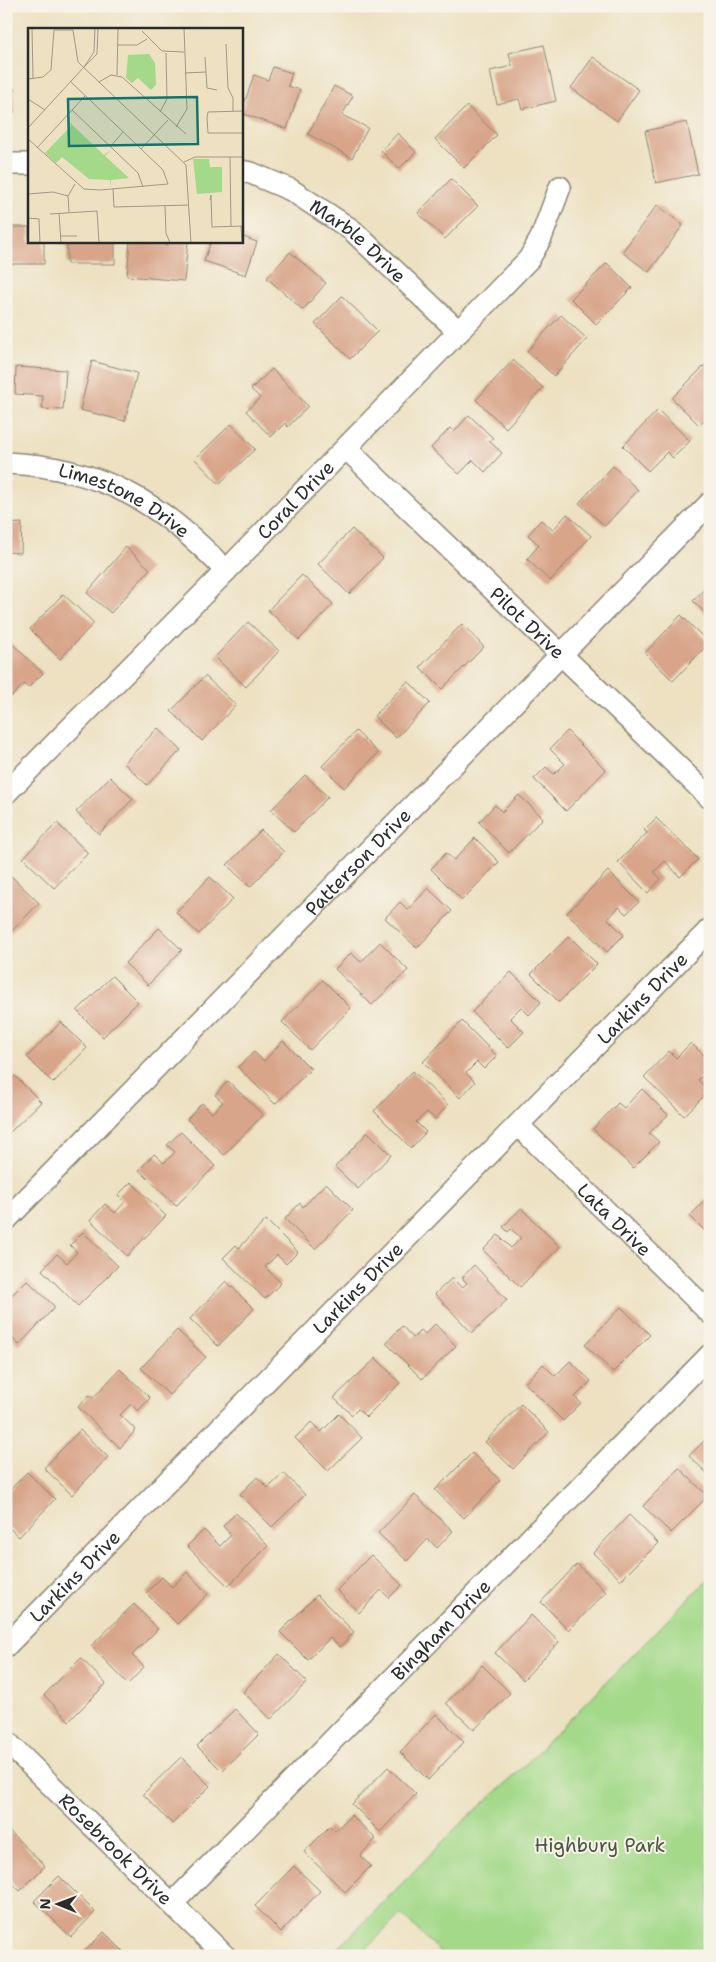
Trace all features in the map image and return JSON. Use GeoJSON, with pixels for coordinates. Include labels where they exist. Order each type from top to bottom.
{"type":"FeatureCollection","features":[{"type":"Feature","properties":{"kind":"street"},"geometry":{"type":"LineString","coordinates":[[6,164],[28,164]]}},
{"type":"Feature","properties":{"kind":"street","name":"Marble Drive"},"geometry":{"type":"LineString","coordinates":[[242,171],[251,173],[291,190],[352,230],[459,332]]}},
{"type":"Feature","properties":{"kind":"street","name":"Coral Drive"},"geometry":{"type":"LineString","coordinates":[[6,793],[226,571],[528,259],[541,238],[560,187]]}},
{"type":"Feature","properties":{"kind":"street","name":"Pilot Drive"},"geometry":{"type":"LineString","coordinates":[[346,448],[534,631],[562,655],[710,798]]}},
{"type":"Feature","properties":{"kind":"street","name":"Limestone Drive"},"geometry":{"type":"LineString","coordinates":[[6,463],[53,468],[82,474],[114,486],[167,516],[187,531],[226,571]]}},
{"type":"Feature","properties":{"kind":"street","name":"Patterson Drive"},"geometry":{"type":"LineString","coordinates":[[6,1220],[710,504]]}},
{"type":"Feature","properties":{"kind":"street","name":"Larkins Drive"},"geometry":{"type":"LineString","coordinates":[[6,1646],[710,929]]}},
{"type":"Feature","properties":{"kind":"street","name":"Lata Drive"},"geometry":{"type":"LineString","coordinates":[[518,1126],[710,1313]]}},
{"type":"Feature","properties":{"kind":"street","name":"Bingham Drive"},"geometry":{"type":"LineString","coordinates":[[172,1904],[710,1355]]}},
{"type":"Feature","properties":{"kind":"street","name":"Rosebrook Drive"},"geometry":{"type":"LineString","coordinates":[[6,1741],[225,1956]]}},
{"type":"Feature","properties":{"kind":"green space","name":"Highbury Park"},"geometry":{"type":"Polygon","coordinates":[[[710,1577],[710,1956],[444,1956],[401,1914],[359,1956],[331,1956],[460,1824],[511,1779],[710,1577]]]}},
{"type":"Feature","properties":{"kind":"building"},"geometry":{"type":"Polygon","coordinates":[[[544,45],[556,101],[522,109],[519,99],[497,104],[490,71],[512,66],[509,53],[544,45]]]}},
{"type":"Feature","properties":{"kind":"building"},"geometry":{"type":"Polygon","coordinates":[[[593,57],[639,90],[617,121],[571,88],[593,57]]]}},
{"type":"Feature","properties":{"kind":"building"},"geometry":{"type":"Polygon","coordinates":[[[273,67],[292,73],[288,86],[300,90],[287,129],[242,113],[254,75],[268,80],[273,67]]]}},
{"type":"Feature","properties":{"kind":"building"},"geometry":{"type":"Polygon","coordinates":[[[334,86],[353,96],[342,115],[368,128],[352,158],[308,134],[334,86]]]}},
{"type":"Feature","properties":{"kind":"building"},"geometry":{"type":"Polygon","coordinates":[[[6,88],[14,88],[14,113],[6,113],[6,88]]]}},
{"type":"Feature","properties":{"kind":"building"},"geometry":{"type":"Polygon","coordinates":[[[467,106],[497,135],[464,168],[435,139],[467,106]]]}},
{"type":"Feature","properties":{"kind":"building"},"geometry":{"type":"Polygon","coordinates":[[[687,122],[698,174],[656,183],[645,131],[687,122]]]}},
{"type":"Feature","properties":{"kind":"building"},"geometry":{"type":"Polygon","coordinates":[[[398,133],[416,152],[399,169],[381,151],[398,133]]]}},
{"type":"Feature","properties":{"kind":"building"},"geometry":{"type":"Polygon","coordinates":[[[451,179],[478,206],[445,239],[418,213],[451,179]]]}},
{"type":"Feature","properties":{"kind":"building"},"geometry":{"type":"Polygon","coordinates":[[[657,205],[683,225],[649,272],[622,252],[657,205]]]}},
{"type":"Feature","properties":{"kind":"building"},"geometry":{"type":"Polygon","coordinates":[[[6,227],[28,227],[28,242],[44,242],[44,264],[6,264],[6,227]]]}},
{"type":"Feature","properties":{"kind":"building"},"geometry":{"type":"Polygon","coordinates":[[[242,236],[257,242],[246,275],[204,261],[211,242],[242,242],[242,236]]]}},
{"type":"Feature","properties":{"kind":"building"},"geometry":{"type":"Polygon","coordinates":[[[67,242],[115,242],[115,264],[67,264],[67,242]]]}},
{"type":"Feature","properties":{"kind":"building"},"geometry":{"type":"Polygon","coordinates":[[[130,242],[154,242],[167,245],[168,242],[188,242],[184,281],[127,276],[130,242]]]}},
{"type":"Feature","properties":{"kind":"building"},"geometry":{"type":"Polygon","coordinates":[[[290,252],[326,283],[303,310],[267,278],[290,252]]]}},
{"type":"Feature","properties":{"kind":"building"},"geometry":{"type":"Polygon","coordinates":[[[607,263],[632,288],[596,324],[571,299],[607,263]]]}},
{"type":"Feature","properties":{"kind":"building"},"geometry":{"type":"Polygon","coordinates":[[[342,296],[378,331],[350,359],[315,324],[342,296]]]}},
{"type":"Feature","properties":{"kind":"building"},"geometry":{"type":"Polygon","coordinates":[[[561,315],[587,339],[554,376],[527,351],[561,315]]]}},
{"type":"Feature","properties":{"kind":"building"},"geometry":{"type":"Polygon","coordinates":[[[513,360],[543,388],[506,428],[476,400],[513,360]]]}},
{"type":"Feature","properties":{"kind":"building"},"geometry":{"type":"Polygon","coordinates":[[[92,361],[137,373],[125,421],[80,410],[92,361]]]}},
{"type":"Feature","properties":{"kind":"building"},"geometry":{"type":"Polygon","coordinates":[[[708,362],[710,364],[710,415],[699,425],[672,398],[708,362]]]}},
{"type":"Feature","properties":{"kind":"building"},"geometry":{"type":"Polygon","coordinates":[[[16,367],[66,370],[63,410],[42,409],[43,396],[15,394],[16,367]]]}},
{"type":"Feature","properties":{"kind":"building"},"geometry":{"type":"Polygon","coordinates":[[[272,369],[308,406],[288,427],[285,423],[271,437],[246,411],[260,398],[251,389],[272,369]]]}},
{"type":"Feature","properties":{"kind":"building"},"geometry":{"type":"Polygon","coordinates":[[[658,410],[690,441],[673,458],[667,452],[648,471],[623,446],[658,410]]]}},
{"type":"Feature","properties":{"kind":"building"},"geometry":{"type":"Polygon","coordinates":[[[469,415],[493,438],[489,441],[502,453],[485,472],[473,460],[459,474],[431,448],[450,428],[454,432],[469,415]]]}},
{"type":"Feature","properties":{"kind":"building"},"geometry":{"type":"Polygon","coordinates":[[[231,424],[255,449],[219,484],[195,459],[231,424]]]}},
{"type":"Feature","properties":{"kind":"building"},"geometry":{"type":"Polygon","coordinates":[[[613,466],[638,490],[605,526],[579,503],[613,466]]]}},
{"type":"Feature","properties":{"kind":"building"},"geometry":{"type":"Polygon","coordinates":[[[567,514],[591,536],[550,581],[527,559],[539,545],[528,535],[541,520],[553,530],[567,514]]]}},
{"type":"Feature","properties":{"kind":"building"},"geometry":{"type":"Polygon","coordinates":[[[22,523],[21,553],[6,552],[6,524],[22,523]]]}},
{"type":"Feature","properties":{"kind":"building"},"geometry":{"type":"Polygon","coordinates":[[[352,529],[383,558],[349,594],[318,564],[352,529]]]}},
{"type":"Feature","properties":{"kind":"building"},"geometry":{"type":"Polygon","coordinates":[[[126,547],[150,569],[111,613],[87,593],[126,547]]]}},
{"type":"Feature","properties":{"kind":"building"},"geometry":{"type":"Polygon","coordinates":[[[302,575],[333,604],[299,640],[268,610],[302,575]]]}},
{"type":"Feature","properties":{"kind":"building"},"geometry":{"type":"Polygon","coordinates":[[[710,583],[710,618],[693,601],[710,583]]]}},
{"type":"Feature","properties":{"kind":"building"},"geometry":{"type":"Polygon","coordinates":[[[63,594],[94,623],[60,659],[30,629],[63,594]]]}},
{"type":"Feature","properties":{"kind":"building"},"geometry":{"type":"Polygon","coordinates":[[[681,615],[709,643],[673,681],[645,653],[681,615]]]}},
{"type":"Feature","properties":{"kind":"building"},"geometry":{"type":"Polygon","coordinates":[[[248,622],[279,651],[246,687],[215,657],[248,622]]]}},
{"type":"Feature","properties":{"kind":"building"},"geometry":{"type":"Polygon","coordinates":[[[462,624],[484,647],[442,689],[420,667],[462,624]]]}},
{"type":"Feature","properties":{"kind":"building"},"geometry":{"type":"Polygon","coordinates":[[[6,638],[43,673],[28,688],[24,684],[6,702],[6,638]]]}},
{"type":"Feature","properties":{"kind":"building"},"geometry":{"type":"Polygon","coordinates":[[[205,676],[236,705],[202,741],[171,711],[205,676]]]}},
{"type":"Feature","properties":{"kind":"building"},"geometry":{"type":"Polygon","coordinates":[[[408,681],[430,703],[396,738],[374,716],[408,681]]]}},
{"type":"Feature","properties":{"kind":"building"},"geometry":{"type":"Polygon","coordinates":[[[158,728],[181,750],[147,785],[124,763],[158,728]]]}},
{"type":"Feature","properties":{"kind":"building"},"geometry":{"type":"Polygon","coordinates":[[[356,731],[378,753],[344,788],[322,766],[356,731]]]}},
{"type":"Feature","properties":{"kind":"building"},"geometry":{"type":"Polygon","coordinates":[[[567,731],[606,770],[566,811],[534,779],[546,767],[554,774],[565,764],[550,749],[567,731]]]}},
{"type":"Feature","properties":{"kind":"building"},"geometry":{"type":"Polygon","coordinates":[[[305,775],[328,797],[294,832],[271,810],[305,775]]]}},
{"type":"Feature","properties":{"kind":"building"},"geometry":{"type":"Polygon","coordinates":[[[110,777],[133,799],[99,834],[76,812],[110,777]]]}},
{"type":"Feature","properties":{"kind":"building"},"geometry":{"type":"Polygon","coordinates":[[[519,795],[543,818],[509,853],[479,822],[495,805],[502,812],[519,795]]]}},
{"type":"Feature","properties":{"kind":"building"},"geometry":{"type":"Polygon","coordinates":[[[656,818],[698,859],[680,877],[665,861],[654,872],[661,879],[648,893],[618,862],[647,833],[644,830],[656,818]]]}},
{"type":"Feature","properties":{"kind":"building"},"geometry":{"type":"Polygon","coordinates":[[[57,823],[88,853],[54,888],[23,858],[57,823]]]}},
{"type":"Feature","properties":{"kind":"building"},"geometry":{"type":"Polygon","coordinates":[[[261,830],[284,852],[250,887],[227,865],[261,830]]]}},
{"type":"Feature","properties":{"kind":"building"},"geometry":{"type":"Polygon","coordinates":[[[475,838],[499,862],[462,900],[431,869],[446,853],[454,860],[475,838]]]}},
{"type":"Feature","properties":{"kind":"building"},"geometry":{"type":"Polygon","coordinates":[[[608,871],[639,902],[626,914],[619,907],[608,919],[624,935],[607,952],[567,913],[608,871]]]}},
{"type":"Feature","properties":{"kind":"building"},"geometry":{"type":"Polygon","coordinates":[[[8,873],[39,903],[6,937],[6,875],[8,873]]]}},
{"type":"Feature","properties":{"kind":"building"},"geometry":{"type":"Polygon","coordinates":[[[210,877],[233,899],[199,934],[176,912],[210,877]]]}},
{"type":"Feature","properties":{"kind":"building"},"geometry":{"type":"Polygon","coordinates":[[[428,888],[452,911],[417,948],[385,918],[400,902],[408,910],[428,888]]]}},
{"type":"Feature","properties":{"kind":"building"},"geometry":{"type":"Polygon","coordinates":[[[159,928],[182,950],[148,985],[125,963],[159,928]]]}},
{"type":"Feature","properties":{"kind":"building"},"geometry":{"type":"Polygon","coordinates":[[[569,936],[597,964],[559,1002],[531,974],[569,936]]]}},
{"type":"Feature","properties":{"kind":"building"},"geometry":{"type":"Polygon","coordinates":[[[380,942],[408,970],[372,1005],[335,969],[351,953],[361,962],[380,942]]]}},
{"type":"Feature","properties":{"kind":"building"},"geometry":{"type":"Polygon","coordinates":[[[511,972],[541,1002],[529,1015],[521,1007],[510,1018],[524,1032],[508,1048],[472,1012],[511,972]]]}},
{"type":"Feature","properties":{"kind":"building"},"geometry":{"type":"Polygon","coordinates":[[[112,976],[138,1002],[103,1037],[77,1011],[112,976]]]}},
{"type":"Feature","properties":{"kind":"building"},"geometry":{"type":"Polygon","coordinates":[[[323,980],[351,1008],[310,1050],[282,1022],[323,980]]]}},
{"type":"Feature","properties":{"kind":"building"},"geometry":{"type":"Polygon","coordinates":[[[462,1021],[497,1056],[484,1069],[477,1062],[466,1073],[475,1082],[460,1098],[423,1062],[462,1021]]]}},
{"type":"Feature","properties":{"kind":"building"},"geometry":{"type":"Polygon","coordinates":[[[61,1022],[87,1048],[53,1083],[27,1057],[61,1022]]]}},
{"type":"Feature","properties":{"kind":"building"},"geometry":{"type":"Polygon","coordinates":[[[283,1041],[311,1069],[275,1104],[238,1067],[254,1052],[264,1061],[283,1041]]]}},
{"type":"Feature","properties":{"kind":"building"},"geometry":{"type":"Polygon","coordinates":[[[691,1043],[710,1061],[710,1069],[698,1080],[709,1091],[684,1116],[644,1077],[669,1051],[676,1058],[691,1043]]]}},
{"type":"Feature","properties":{"kind":"building"},"geometry":{"type":"Polygon","coordinates":[[[413,1071],[448,1105],[435,1119],[427,1112],[416,1122],[426,1132],[411,1148],[374,1111],[413,1071]]]}},
{"type":"Feature","properties":{"kind":"building"},"geometry":{"type":"Polygon","coordinates":[[[15,1076],[41,1102],[6,1136],[6,1084],[15,1076]]]}},
{"type":"Feature","properties":{"kind":"building"},"geometry":{"type":"Polygon","coordinates":[[[228,1081],[263,1115],[224,1155],[187,1119],[202,1103],[212,1113],[223,1102],[215,1095],[228,1081]]]}},
{"type":"Feature","properties":{"kind":"building"},"geometry":{"type":"Polygon","coordinates":[[[642,1089],[668,1115],[649,1133],[659,1142],[633,1168],[593,1129],[618,1103],[624,1108],[642,1089]]]}},
{"type":"Feature","properties":{"kind":"building"},"geometry":{"type":"Polygon","coordinates":[[[181,1132],[215,1166],[176,1206],[139,1170],[154,1154],[164,1163],[175,1152],[167,1145],[181,1132]]]}},
{"type":"Feature","properties":{"kind":"building"},"geometry":{"type":"Polygon","coordinates":[[[368,1132],[391,1155],[358,1189],[335,1167],[368,1132]]]}},
{"type":"Feature","properties":{"kind":"building"},"geometry":{"type":"Polygon","coordinates":[[[131,1182],[166,1216],[127,1256],[90,1220],[105,1204],[115,1213],[125,1202],[118,1195],[131,1182]]]}},
{"type":"Feature","properties":{"kind":"building"},"geometry":{"type":"Polygon","coordinates":[[[326,1183],[353,1210],[315,1249],[285,1219],[300,1203],[303,1207],[326,1183]]]}},
{"type":"Feature","properties":{"kind":"building"},"geometry":{"type":"Polygon","coordinates":[[[710,1195],[710,1236],[690,1216],[710,1195]]]}},
{"type":"Feature","properties":{"kind":"building"},"geometry":{"type":"Polygon","coordinates":[[[521,1208],[560,1247],[520,1287],[483,1250],[498,1235],[511,1248],[521,1238],[511,1229],[508,1232],[503,1227],[521,1208]]]}},
{"type":"Feature","properties":{"kind":"building"},"geometry":{"type":"Polygon","coordinates":[[[266,1220],[298,1252],[286,1264],[277,1255],[265,1267],[281,1283],[265,1299],[223,1258],[236,1245],[239,1248],[266,1220]]]}},
{"type":"Feature","properties":{"kind":"building"},"geometry":{"type":"Polygon","coordinates":[[[83,1232],[118,1266],[78,1306],[42,1270],[57,1254],[67,1263],[77,1252],[70,1245],[83,1232]]]}},
{"type":"Feature","properties":{"kind":"building"},"geometry":{"type":"Polygon","coordinates":[[[474,1265],[507,1300],[472,1333],[435,1294],[452,1278],[462,1288],[467,1283],[462,1278],[474,1265]]]}},
{"type":"Feature","properties":{"kind":"building"},"geometry":{"type":"Polygon","coordinates":[[[27,1280],[55,1307],[19,1345],[6,1332],[6,1301],[27,1280]]]}},
{"type":"Feature","properties":{"kind":"building"},"geometry":{"type":"Polygon","coordinates":[[[226,1281],[254,1309],[218,1346],[190,1319],[226,1281]]]}},
{"type":"Feature","properties":{"kind":"building"},"geometry":{"type":"Polygon","coordinates":[[[621,1307],[650,1335],[613,1372],[585,1345],[621,1307]]]}},
{"type":"Feature","properties":{"kind":"building"},"geometry":{"type":"Polygon","coordinates":[[[435,1324],[456,1346],[422,1379],[386,1343],[402,1326],[413,1338],[421,1330],[425,1334],[435,1324]]]}},
{"type":"Feature","properties":{"kind":"building"},"geometry":{"type":"Polygon","coordinates":[[[177,1330],[206,1357],[169,1395],[141,1368],[177,1330]]]}},
{"type":"Feature","properties":{"kind":"building"},"geometry":{"type":"Polygon","coordinates":[[[376,1358],[400,1383],[366,1417],[358,1409],[352,1415],[334,1398],[376,1358]]]}},
{"type":"Feature","properties":{"kind":"building"},"geometry":{"type":"Polygon","coordinates":[[[570,1361],[591,1381],[575,1397],[581,1403],[563,1421],[525,1383],[543,1364],[555,1376],[570,1361]]]}},
{"type":"Feature","properties":{"kind":"building"},"geometry":{"type":"Polygon","coordinates":[[[120,1369],[150,1398],[138,1411],[131,1404],[120,1415],[136,1430],[120,1448],[78,1407],[89,1395],[93,1398],[120,1369]]]}},
{"type":"Feature","properties":{"kind":"building"},"geometry":{"type":"Polygon","coordinates":[[[521,1404],[549,1432],[513,1469],[485,1442],[521,1404]]]}},
{"type":"Feature","properties":{"kind":"building"},"geometry":{"type":"Polygon","coordinates":[[[339,1414],[362,1438],[328,1471],[295,1438],[311,1422],[321,1432],[339,1414]]]}},
{"type":"Feature","properties":{"kind":"building"},"geometry":{"type":"Polygon","coordinates":[[[80,1430],[108,1457],[72,1495],[44,1468],[80,1430]]]}},
{"type":"Feature","properties":{"kind":"building"},"geometry":{"type":"Polygon","coordinates":[[[710,1435],[710,1476],[689,1456],[710,1435]]]}},
{"type":"Feature","properties":{"kind":"building"},"geometry":{"type":"Polygon","coordinates":[[[472,1453],[500,1480],[464,1518],[435,1490],[472,1453]]]}},
{"type":"Feature","properties":{"kind":"building"},"geometry":{"type":"Polygon","coordinates":[[[679,1468],[708,1496],[671,1533],[643,1506],[679,1468]]]}},
{"type":"Feature","properties":{"kind":"building"},"geometry":{"type":"Polygon","coordinates":[[[27,1472],[55,1499],[19,1537],[6,1525],[6,1494],[27,1472]]]}},
{"type":"Feature","properties":{"kind":"building"},"geometry":{"type":"Polygon","coordinates":[[[284,1473],[305,1495],[272,1527],[240,1494],[257,1477],[268,1488],[284,1473]]]}},
{"type":"Feature","properties":{"kind":"building"},"geometry":{"type":"Polygon","coordinates":[[[415,1495],[453,1531],[437,1548],[428,1539],[407,1561],[378,1533],[415,1495]]]}},
{"type":"Feature","properties":{"kind":"building"},"geometry":{"type":"Polygon","coordinates":[[[236,1513],[268,1546],[228,1586],[187,1546],[204,1530],[220,1546],[231,1535],[223,1526],[236,1513]]]}},
{"type":"Feature","properties":{"kind":"building"},"geometry":{"type":"Polygon","coordinates":[[[629,1515],[658,1543],[621,1580],[593,1553],[629,1515]]]}},
{"type":"Feature","properties":{"kind":"building"},"geometry":{"type":"Polygon","coordinates":[[[371,1555],[402,1585],[389,1598],[381,1590],[359,1613],[337,1590],[371,1555]]]}},
{"type":"Feature","properties":{"kind":"building"},"geometry":{"type":"Polygon","coordinates":[[[577,1564],[606,1592],[569,1630],[541,1602],[577,1564]]]}},
{"type":"Feature","properties":{"kind":"building"},"geometry":{"type":"Polygon","coordinates":[[[187,1572],[208,1594],[177,1624],[146,1593],[162,1577],[172,1587],[187,1572]]]}},
{"type":"Feature","properties":{"kind":"building"},"geometry":{"type":"Polygon","coordinates":[[[317,1595],[354,1632],[340,1647],[330,1638],[308,1660],[280,1632],[317,1595]]]}},
{"type":"Feature","properties":{"kind":"building"},"geometry":{"type":"Polygon","coordinates":[[[134,1604],[158,1629],[132,1655],[144,1667],[128,1684],[91,1646],[134,1604]]]}},
{"type":"Feature","properties":{"kind":"building"},"geometry":{"type":"Polygon","coordinates":[[[531,1615],[559,1642],[523,1680],[495,1653],[531,1615]]]}},
{"type":"Feature","properties":{"kind":"building"},"geometry":{"type":"Polygon","coordinates":[[[279,1654],[307,1682],[271,1719],[243,1692],[279,1654]]]}},
{"type":"Feature","properties":{"kind":"building"},"geometry":{"type":"Polygon","coordinates":[[[81,1658],[106,1684],[69,1721],[44,1695],[81,1658]]]}},
{"type":"Feature","properties":{"kind":"building"},"geometry":{"type":"Polygon","coordinates":[[[482,1665],[510,1693],[474,1730],[446,1703],[482,1665]]]}},
{"type":"Feature","properties":{"kind":"building"},"geometry":{"type":"Polygon","coordinates":[[[235,1709],[259,1734],[222,1771],[197,1746],[235,1709]]]}},
{"type":"Feature","properties":{"kind":"building"},"geometry":{"type":"Polygon","coordinates":[[[436,1714],[464,1742],[428,1780],[400,1752],[436,1714]]]}},
{"type":"Feature","properties":{"kind":"building"},"geometry":{"type":"Polygon","coordinates":[[[181,1757],[210,1786],[172,1824],[143,1794],[181,1757]]]}},
{"type":"Feature","properties":{"kind":"building"},"geometry":{"type":"Polygon","coordinates":[[[388,1767],[416,1794],[380,1832],[352,1804],[388,1767]]]}},
{"type":"Feature","properties":{"kind":"building"},"geometry":{"type":"Polygon","coordinates":[[[351,1815],[376,1839],[360,1856],[371,1866],[345,1892],[304,1852],[330,1826],[335,1831],[351,1815]]]}},
{"type":"Feature","properties":{"kind":"building"},"geometry":{"type":"Polygon","coordinates":[[[8,1830],[45,1866],[20,1891],[6,1877],[6,1832],[8,1830]]]}},
{"type":"Feature","properties":{"kind":"building"},"geometry":{"type":"Polygon","coordinates":[[[294,1866],[320,1891],[281,1932],[255,1906],[294,1866]]]}},
{"type":"Feature","properties":{"kind":"building"},"geometry":{"type":"Polygon","coordinates":[[[59,1876],[95,1912],[71,1937],[34,1901],[59,1876]]]}},
{"type":"Feature","properties":{"kind":"building"},"geometry":{"type":"Polygon","coordinates":[[[104,1932],[128,1956],[80,1956],[104,1932]]]}}]}
